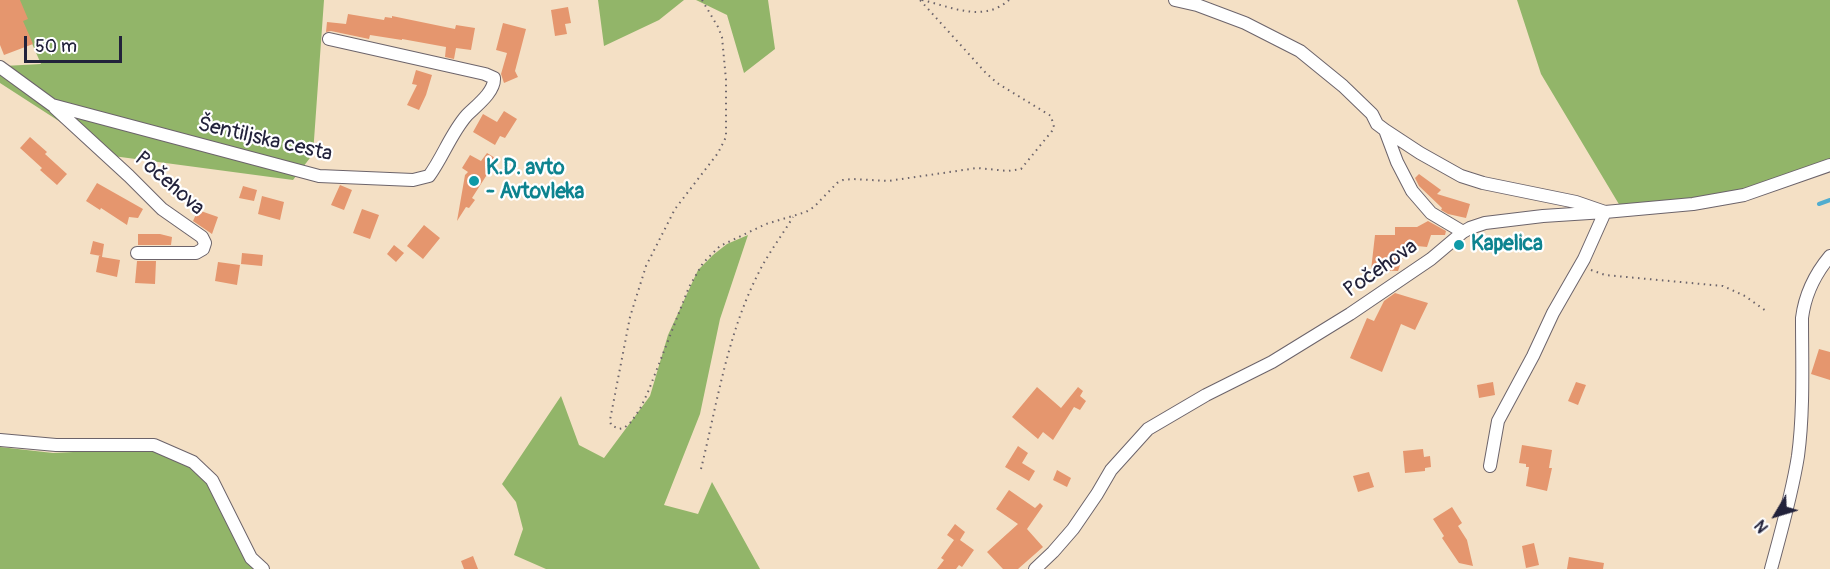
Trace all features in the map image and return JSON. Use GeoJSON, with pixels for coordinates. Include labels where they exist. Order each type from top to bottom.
{"type":"FeatureCollection","features":[{"type":"Feature","properties":{"kind":"street"},"geometry":{"type":"LineString","coordinates":[[1175,0],[1197,5],[1245,23],[1300,51],[1343,86],[1372,114],[1377,124],[1420,153],[1461,176],[1576,202],[1605,213],[1583,261],[1552,313],[1533,356],[1498,421],[1490,466]]}},
{"type":"Feature","properties":{"kind":"street","name":"Šentiljska cesta"},"geometry":{"type":"LineString","coordinates":[[0,67],[52,105],[319,176],[414,180],[429,176],[464,118],[495,83],[494,78],[485,74],[328,39]]}},
{"type":"Feature","properties":{"kind":"street","name":"Počehova"},"geometry":{"type":"LineString","coordinates":[[52,105],[162,209],[202,237],[205,243],[203,249],[196,253],[137,253]]}},
{"type":"Feature","properties":{"kind":"street"},"geometry":{"type":"LineString","coordinates":[[1385,130],[1397,162],[1412,191],[1431,213],[1463,232]]}},
{"type":"Feature","properties":{"kind":"street","name":"Počehova"},"geometry":{"type":"LineString","coordinates":[[1035,569],[1073,529],[1111,470],[1148,429],[1206,395],[1272,362],[1350,314],[1431,259],[1463,232],[1485,223],[1692,204],[1744,195],[1830,165]]}},
{"type":"Feature","properties":{"kind":"street"},"geometry":{"type":"LineString","coordinates":[[1772,569],[1789,500],[1802,421],[1804,301],[1818,271],[1830,255]]}},
{"type":"Feature","properties":{"kind":"street"},"geometry":{"type":"LineString","coordinates":[[0,440],[56,445],[154,445],[193,462],[212,480],[251,558],[263,569]]}},
{"type":"Feature","properties":{"kind":"path"},"geometry":{"type":"LineString","coordinates":[[702,0],[722,37],[726,80],[726,137],[718,153],[675,209],[646,266],[630,317],[612,410],[611,425],[619,429],[631,422],[640,409],[656,373],[680,306],[696,272],[720,246],[766,224],[807,212],[843,180],[888,181],[976,168],[1008,171],[1021,169],[1052,131],[1051,116],[1003,87],[985,72],[921,0]]}},
{"type":"Feature","properties":{"kind":"path"},"geometry":{"type":"LineString","coordinates":[[921,0],[968,12],[994,9],[1009,0]]}},
{"type":"Feature","properties":{"kind":"path"},"geometry":{"type":"LineString","coordinates":[[701,469],[736,327],[761,269],[794,217]]}},
{"type":"Feature","properties":{"kind":"path"},"geometry":{"type":"LineString","coordinates":[[1583,261],[1594,272],[1605,274],[1724,286],[1745,296],[1766,311]]}},
{"type":"Feature","properties":{"kind":"green space"},"geometry":{"type":"Polygon","coordinates":[[[13,0],[324,0],[313,154],[293,180],[113,156],[0,83],[0,60],[4,66],[41,64],[13,0]]]}},
{"type":"Feature","properties":{"kind":"green space"},"geometry":{"type":"Polygon","coordinates":[[[598,0],[684,0],[659,20],[604,46],[598,0]]]}},
{"type":"Feature","properties":{"kind":"green space"},"geometry":{"type":"Polygon","coordinates":[[[696,0],[768,0],[775,49],[744,73],[727,15],[696,0]]]}},
{"type":"Feature","properties":{"kind":"green space"},"geometry":{"type":"Polygon","coordinates":[[[1517,0],[1830,0],[1830,169],[1748,195],[1623,211],[1541,74],[1517,0]]]}},
{"type":"Feature","properties":{"kind":"green space"},"geometry":{"type":"Polygon","coordinates":[[[748,235],[720,319],[700,414],[664,505],[698,514],[712,482],[760,569],[546,569],[514,555],[523,529],[516,502],[502,484],[561,396],[579,445],[604,458],[650,396],[668,335],[698,270],[727,244],[748,235]]]}},
{"type":"Feature","properties":{"kind":"green space"},"geometry":{"type":"Polygon","coordinates":[[[0,447],[53,453],[154,448],[192,466],[210,482],[259,569],[0,569],[0,447]]]}},
{"type":"Feature","properties":{"kind":"building"},"geometry":{"type":"Polygon","coordinates":[[[0,0],[20,0],[28,19],[23,21],[33,44],[4,55],[0,45],[0,0]]]}},
{"type":"Feature","properties":{"kind":"building"},"geometry":{"type":"Polygon","coordinates":[[[568,7],[571,23],[565,24],[567,34],[555,36],[551,10],[568,7]]]}},
{"type":"Feature","properties":{"kind":"building"},"geometry":{"type":"Polygon","coordinates":[[[348,14],[384,20],[385,17],[392,18],[392,16],[455,29],[456,25],[475,28],[471,50],[456,48],[454,59],[445,57],[446,47],[370,35],[369,39],[326,32],[327,22],[346,24],[348,14]]]}},
{"type":"Feature","properties":{"kind":"building"},"geometry":{"type":"Polygon","coordinates":[[[503,23],[526,29],[515,71],[518,77],[504,83],[501,74],[507,53],[496,50],[503,23]]]}},
{"type":"Feature","properties":{"kind":"building"},"geometry":{"type":"Polygon","coordinates":[[[416,70],[432,75],[419,110],[407,105],[417,85],[412,84],[416,70]]]}},
{"type":"Feature","properties":{"kind":"building"},"geometry":{"type":"Polygon","coordinates":[[[504,111],[517,119],[505,138],[500,136],[495,145],[473,132],[483,114],[497,122],[504,111]]]}},
{"type":"Feature","properties":{"kind":"building"},"geometry":{"type":"Polygon","coordinates":[[[30,137],[67,174],[57,185],[20,148],[30,137]]]}},
{"type":"Feature","properties":{"kind":"building","name":"K.D. avto - Avtovleka"},"geometry":{"type":"Polygon","coordinates":[[[487,153],[497,159],[472,198],[475,200],[469,208],[466,207],[457,221],[465,175],[468,172],[462,168],[470,155],[481,161],[487,153]]]}},
{"type":"Feature","properties":{"kind":"building"},"geometry":{"type":"Polygon","coordinates":[[[1419,174],[1441,190],[1437,194],[1470,204],[1466,218],[1441,210],[1442,208],[1419,186],[1415,178],[1419,174]]]}},
{"type":"Feature","properties":{"kind":"building"},"geometry":{"type":"Polygon","coordinates":[[[97,183],[143,209],[138,218],[129,217],[127,225],[86,201],[97,183]]]}},
{"type":"Feature","properties":{"kind":"building"},"geometry":{"type":"Polygon","coordinates":[[[340,185],[352,190],[344,210],[331,205],[340,185]]]}},
{"type":"Feature","properties":{"kind":"building"},"geometry":{"type":"Polygon","coordinates":[[[243,186],[257,190],[254,201],[239,198],[243,186]]]}},
{"type":"Feature","properties":{"kind":"building"},"geometry":{"type":"Polygon","coordinates":[[[262,196],[284,202],[280,220],[258,214],[262,196]]]}},
{"type":"Feature","properties":{"kind":"building"},"geometry":{"type":"Polygon","coordinates":[[[362,209],[379,215],[370,239],[353,233],[362,209]]]}},
{"type":"Feature","properties":{"kind":"building"},"geometry":{"type":"Polygon","coordinates":[[[198,210],[218,217],[212,234],[193,221],[198,210]]]}},
{"type":"Feature","properties":{"kind":"building"},"geometry":{"type":"Polygon","coordinates":[[[1428,221],[1446,231],[1445,235],[1431,235],[1427,247],[1407,245],[1398,271],[1371,270],[1375,235],[1395,235],[1395,227],[1417,227],[1428,221]]]}},
{"type":"Feature","properties":{"kind":"building"},"geometry":{"type":"Polygon","coordinates":[[[424,225],[440,238],[423,259],[407,246],[424,225]]]}},
{"type":"Feature","properties":{"kind":"building"},"geometry":{"type":"Polygon","coordinates":[[[138,234],[160,234],[172,237],[171,245],[138,245],[138,234]]]}},
{"type":"Feature","properties":{"kind":"building"},"geometry":{"type":"Polygon","coordinates":[[[93,241],[104,244],[102,257],[120,260],[117,277],[96,272],[99,256],[101,256],[90,254],[93,241]]]}},
{"type":"Feature","properties":{"kind":"building"},"geometry":{"type":"Polygon","coordinates":[[[394,245],[404,253],[396,262],[387,254],[394,245]]]}},
{"type":"Feature","properties":{"kind":"building"},"geometry":{"type":"Polygon","coordinates":[[[242,253],[263,255],[262,266],[241,264],[242,253]]]}},
{"type":"Feature","properties":{"kind":"building"},"geometry":{"type":"Polygon","coordinates":[[[137,261],[156,261],[155,284],[135,283],[137,261]]]}},
{"type":"Feature","properties":{"kind":"building"},"geometry":{"type":"Polygon","coordinates":[[[218,262],[240,265],[237,285],[215,281],[218,262]]]}},
{"type":"Feature","properties":{"kind":"building"},"geometry":{"type":"Polygon","coordinates":[[[1395,293],[1428,303],[1415,330],[1401,324],[1382,372],[1350,358],[1367,318],[1374,321],[1384,301],[1395,293]]]}},
{"type":"Feature","properties":{"kind":"building"},"geometry":{"type":"Polygon","coordinates":[[[1819,349],[1830,352],[1830,380],[1811,374],[1819,349]]]}},
{"type":"Feature","properties":{"kind":"building"},"geometry":{"type":"Polygon","coordinates":[[[1493,382],[1495,395],[1479,398],[1477,385],[1493,382]]]}},
{"type":"Feature","properties":{"kind":"building"},"geometry":{"type":"Polygon","coordinates":[[[1576,382],[1586,385],[1578,405],[1568,401],[1576,382]]]}},
{"type":"Feature","properties":{"kind":"building"},"geometry":{"type":"Polygon","coordinates":[[[1037,387],[1061,408],[1078,387],[1083,391],[1080,396],[1086,401],[1080,410],[1074,407],[1053,440],[1043,432],[1038,439],[1012,417],[1037,387]]]}},
{"type":"Feature","properties":{"kind":"building"},"geometry":{"type":"Polygon","coordinates":[[[1522,445],[1552,450],[1549,468],[1552,468],[1547,491],[1526,486],[1529,467],[1519,463],[1522,445]]]}},
{"type":"Feature","properties":{"kind":"building"},"geometry":{"type":"Polygon","coordinates":[[[1018,446],[1028,453],[1022,463],[1035,471],[1029,481],[1005,467],[1018,446]]]}},
{"type":"Feature","properties":{"kind":"building"},"geometry":{"type":"Polygon","coordinates":[[[1423,449],[1424,457],[1430,456],[1431,467],[1425,468],[1425,471],[1405,473],[1403,451],[1423,449]]]}},
{"type":"Feature","properties":{"kind":"building"},"geometry":{"type":"Polygon","coordinates":[[[1057,470],[1071,478],[1067,487],[1053,480],[1057,470]]]}},
{"type":"Feature","properties":{"kind":"building"},"geometry":{"type":"Polygon","coordinates":[[[1369,472],[1374,487],[1358,492],[1353,476],[1369,472]]]}},
{"type":"Feature","properties":{"kind":"building"},"geometry":{"type":"Polygon","coordinates":[[[1009,490],[1035,508],[1040,503],[1043,506],[1027,529],[1043,547],[1018,569],[1003,569],[987,552],[1018,524],[996,509],[1009,490]]]}},
{"type":"Feature","properties":{"kind":"building"},"geometry":{"type":"Polygon","coordinates":[[[1452,507],[1462,523],[1458,526],[1467,540],[1473,566],[1459,563],[1442,538],[1444,536],[1433,519],[1452,507]]]}},
{"type":"Feature","properties":{"kind":"building"},"geometry":{"type":"Polygon","coordinates":[[[955,524],[965,532],[960,540],[974,550],[962,567],[959,565],[956,569],[937,569],[944,560],[941,558],[954,540],[947,535],[955,524]]]}},
{"type":"Feature","properties":{"kind":"building"},"geometry":{"type":"Polygon","coordinates":[[[1534,543],[1539,565],[1526,568],[1522,546],[1534,543]]]}},
{"type":"Feature","properties":{"kind":"building"},"geometry":{"type":"Polygon","coordinates":[[[473,556],[478,569],[464,569],[461,561],[473,556]]]}},
{"type":"Feature","properties":{"kind":"building"},"geometry":{"type":"Polygon","coordinates":[[[1569,557],[1604,563],[1603,569],[1567,569],[1569,557]]]}},
{"type":"Feature","properties":{"kind":"waterway"},"geometry":{"type":"LineString","coordinates":[[1819,204],[1830,200]]}},
{"type":"Feature","properties":{"kind":"place","name":"K.D. avto - Avtovleka"},"geometry":{"type":"Point","coordinates":[474,181]}},
{"type":"Feature","properties":{"kind":"place","name":"Kapelica"},"geometry":{"type":"Point","coordinates":[1459,245]}}]}
